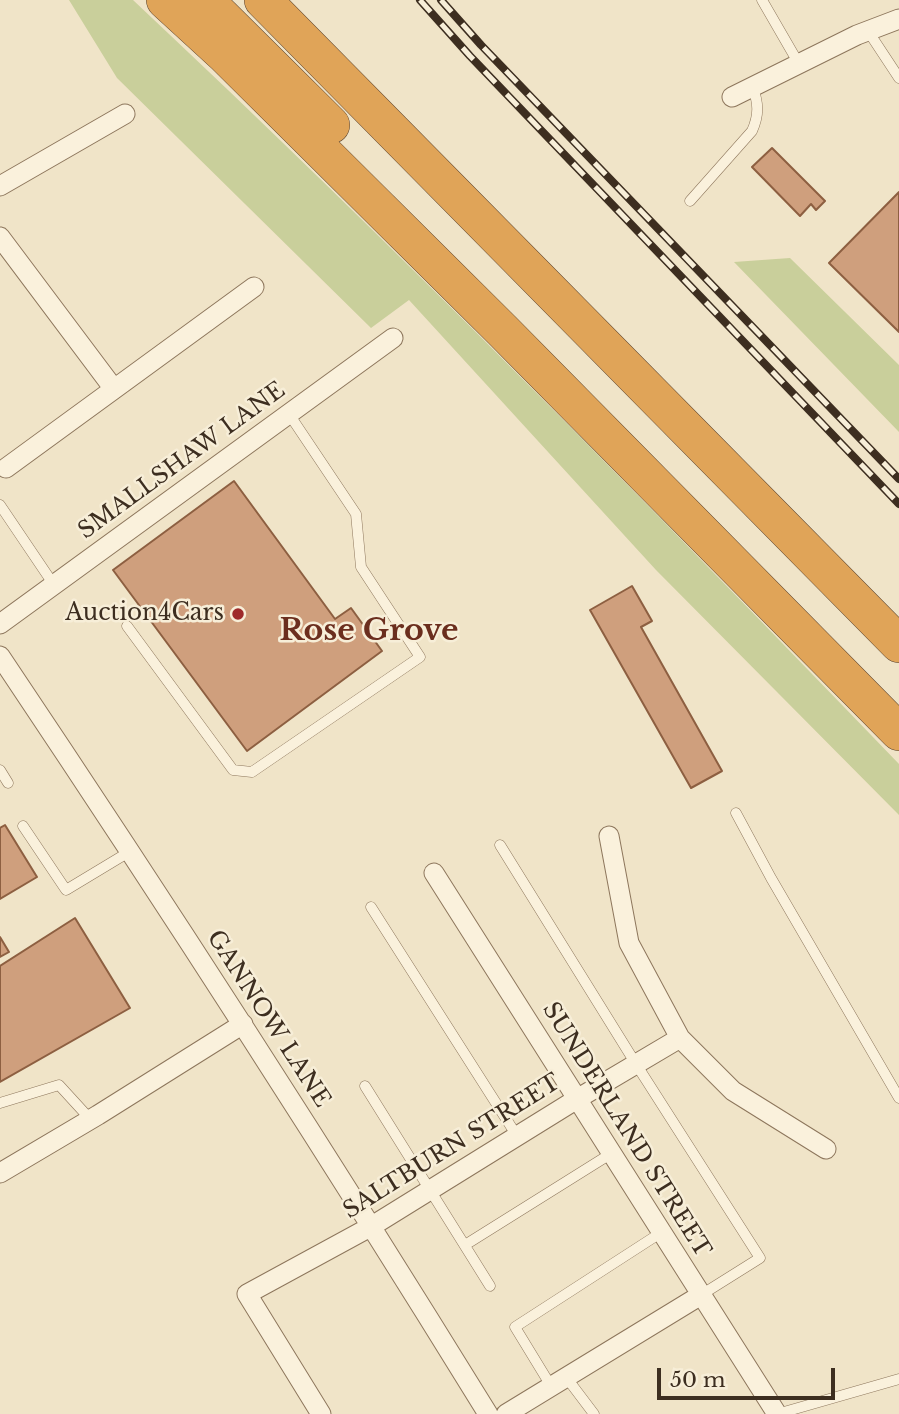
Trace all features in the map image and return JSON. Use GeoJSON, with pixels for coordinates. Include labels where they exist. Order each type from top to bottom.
{"type":"FeatureCollection","features":[{"type":"Feature","properties":{"kind":"highway"},"geometry":{"type":"LineString","coordinates":[[165,0],[225,55],[503,331],[899,732]]}},
{"type":"Feature","properties":{"kind":"highway"},"geometry":{"type":"LineString","coordinates":[[205,0],[899,702]]}},
{"type":"Feature","properties":{"kind":"highway"},"geometry":{"type":"LineString","coordinates":[[263,0],[899,645]]}},
{"type":"Feature","properties":{"kind":"highway"},"geometry":{"type":"LineString","coordinates":[[294,0],[494,205],[642,383]]}},
{"type":"Feature","properties":{"kind":"street"},"geometry":{"type":"LineString","coordinates":[[732,97],[868,31],[899,19]]}},
{"type":"Feature","properties":{"kind":"street"},"geometry":{"type":"LineString","coordinates":[[0,186],[125,114]]}},
{"type":"Feature","properties":{"kind":"street"},"geometry":{"type":"LineString","coordinates":[[0,237],[114,389]]}},
{"type":"Feature","properties":{"kind":"street"},"geometry":{"type":"LineString","coordinates":[[6,468],[254,287]]}},
{"type":"Feature","properties":{"kind":"street","name":"SMALLSHAW LANE"},"geometry":{"type":"LineString","coordinates":[[0,624],[393,338]]}},
{"type":"Feature","properties":{"kind":"street","name":"GANNOW LANE"},"geometry":{"type":"LineString","coordinates":[[2,662],[243,1024],[488,1414]]}},
{"type":"Feature","properties":{"kind":"street"},"geometry":{"type":"LineString","coordinates":[[609,836],[629,943],[680,1038],[733,1091],[826,1149]]}},
{"type":"Feature","properties":{"kind":"street","name":"SUNDERLAND STREET"},"geometry":{"type":"LineString","coordinates":[[433,873],[777,1414]]}},
{"type":"Feature","properties":{"kind":"street"},"geometry":{"type":"LineString","coordinates":[[0,1173],[91,1120],[243,1024]]}},
{"type":"Feature","properties":{"kind":"street","name":"SALTBURN STREET"},"geometry":{"type":"LineString","coordinates":[[321,1414],[247,1294],[372,1226],[680,1038]]}},
{"type":"Feature","properties":{"kind":"street"},"geometry":{"type":"LineString","coordinates":[[506,1414],[701,1295]]}},
{"type":"Feature","properties":{"kind":"lane"},"geometry":{"type":"LineString","coordinates":[[762,0],[799,64]]}},
{"type":"Feature","properties":{"kind":"lane"},"geometry":{"type":"LineString","coordinates":[[868,31],[899,78]]}},
{"type":"Feature","properties":{"kind":"lane"},"geometry":{"type":"LineString","coordinates":[[691,201],[752,131],[758,118],[758,100],[752,86]]}},
{"type":"Feature","properties":{"kind":"lane"},"geometry":{"type":"LineString","coordinates":[[127,626],[233,770],[252,772],[420,657],[361,567],[356,514],[289,414]]}},
{"type":"Feature","properties":{"kind":"lane"},"geometry":{"type":"LineString","coordinates":[[0,505],[54,585]]}},
{"type":"Feature","properties":{"kind":"lane"},"geometry":{"type":"LineString","coordinates":[[0,770],[8,783]]}},
{"type":"Feature","properties":{"kind":"lane"},"geometry":{"type":"LineString","coordinates":[[736,813],[899,1098]]}},
{"type":"Feature","properties":{"kind":"lane"},"geometry":{"type":"LineString","coordinates":[[23,826],[66,890],[130,852]]}},
{"type":"Feature","properties":{"kind":"lane"},"geometry":{"type":"LineString","coordinates":[[500,845],[760,1258],[701,1295]]}},
{"type":"Feature","properties":{"kind":"lane"},"geometry":{"type":"LineString","coordinates":[[371,907],[517,1136]]}},
{"type":"Feature","properties":{"kind":"lane"},"geometry":{"type":"LineString","coordinates":[[0,1102],[59,1085],[91,1120]]}},
{"type":"Feature","properties":{"kind":"lane"},"geometry":{"type":"LineString","coordinates":[[365,1086],[490,1286]]}},
{"type":"Feature","properties":{"kind":"lane"},"geometry":{"type":"LineString","coordinates":[[465,1245],[612,1153]]}},
{"type":"Feature","properties":{"kind":"lane"},"geometry":{"type":"LineString","coordinates":[[594,1414],[559,1382],[515,1326],[662,1232]]}},
{"type":"Feature","properties":{"kind":"lane"},"geometry":{"type":"LineString","coordinates":[[777,1414],[899,1379]]}},
{"type":"Feature","properties":{"kind":"green space"},"geometry":{"type":"Polygon","coordinates":[[[69,0],[133,0],[425,282],[616,473],[899,764],[899,815],[656,570],[409,300],[371,328],[117,78],[69,0]]]}},
{"type":"Feature","properties":{"kind":"green space"},"geometry":{"type":"Polygon","coordinates":[[[790,258],[899,365],[899,432],[734,262],[790,258]]]}},
{"type":"Feature","properties":{"kind":"building"},"geometry":{"type":"Polygon","coordinates":[[[772,148],[825,201],[816,210],[811,204],[800,216],[752,167],[772,148]]]}},
{"type":"Feature","properties":{"kind":"building"},"geometry":{"type":"Polygon","coordinates":[[[899,192],[899,332],[829,263],[899,192]]]}},
{"type":"Feature","properties":{"kind":"building","name":"Auction4Cars"},"geometry":{"type":"Polygon","coordinates":[[[234,481],[335,619],[351,608],[382,651],[247,751],[113,570],[234,481]]]}},
{"type":"Feature","properties":{"kind":"building"},"geometry":{"type":"Polygon","coordinates":[[[632,586],[652,621],[641,627],[722,771],[691,788],[590,610],[632,586]]]}},
{"type":"Feature","properties":{"kind":"building"},"geometry":{"type":"Polygon","coordinates":[[[5,825],[37,877],[0,899],[0,828],[5,825]]]}},
{"type":"Feature","properties":{"kind":"building"},"geometry":{"type":"Polygon","coordinates":[[[75,918],[130,1008],[0,1082],[0,966],[75,918]]]}},
{"type":"Feature","properties":{"kind":"building"},"geometry":{"type":"Polygon","coordinates":[[[0,937],[9,952],[0,957],[0,937]]]}},
{"type":"Feature","properties":{"kind":"railway"},"geometry":{"type":"LineString","coordinates":[[420,0],[470,56],[899,504]]}},
{"type":"Feature","properties":{"kind":"railway"},"geometry":{"type":"LineString","coordinates":[[441,0],[481,45],[899,479]]}},
{"type":"Feature","properties":{"kind":"place","name":"Auction4Cars"},"geometry":{"type":"Point","coordinates":[238,614]}},
{"type":"Feature","properties":{"kind":"district","name":"Rose Grove"},"geometry":{"type":"Point","coordinates":[369,632]}}]}
